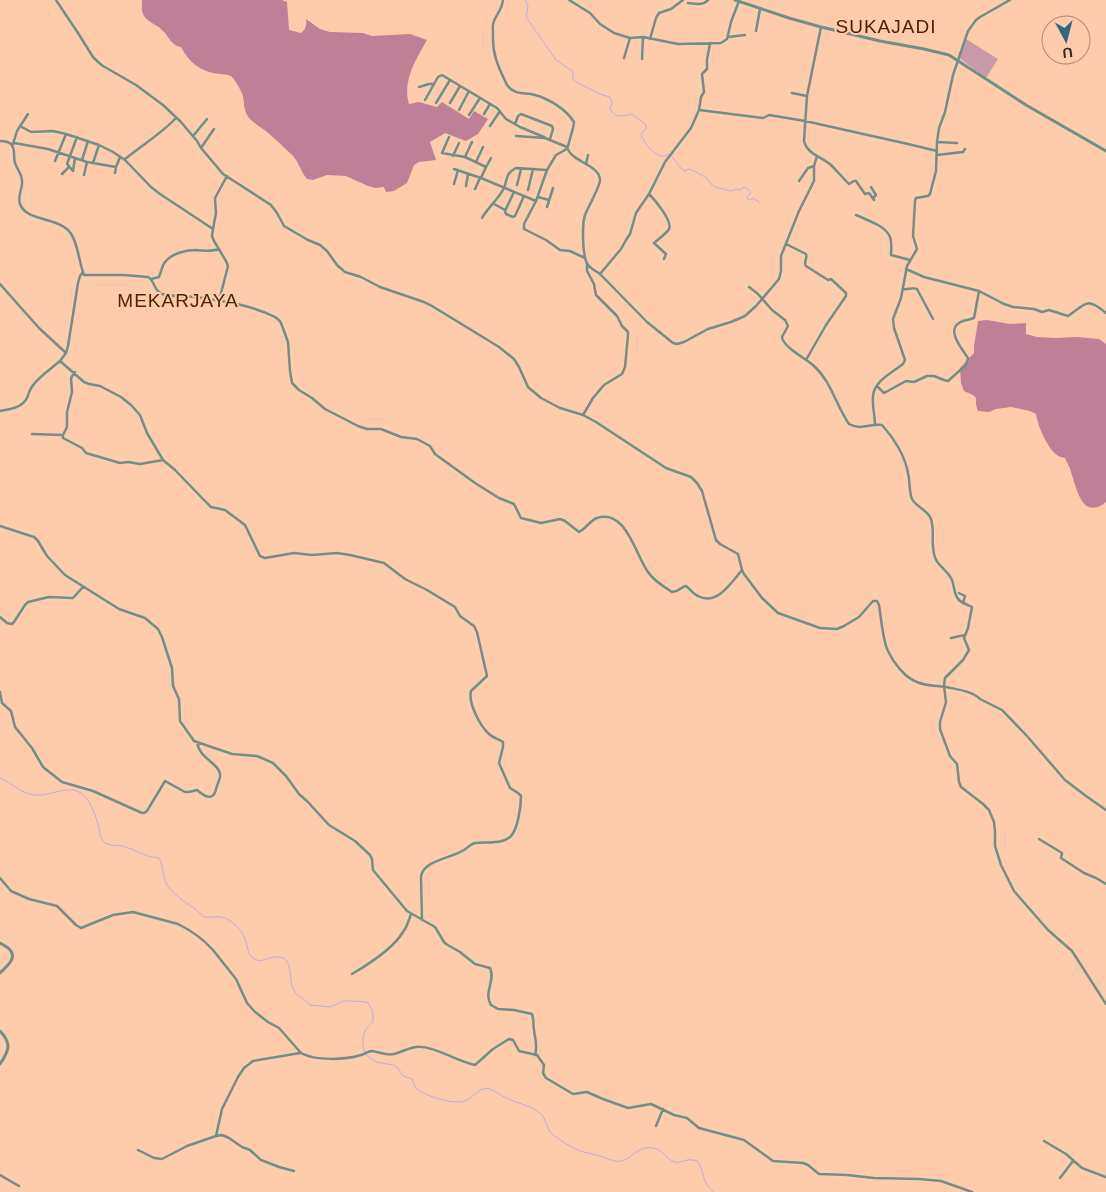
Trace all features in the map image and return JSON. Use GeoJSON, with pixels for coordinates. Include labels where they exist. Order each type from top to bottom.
{"type":"FeatureCollection","features":[{"type":"Feature","properties":{"kind":"street"},"geometry":{"type":"LineString","coordinates":[[56,0],[98,62],[136,85],[162,105],[193,136],[201,148],[227,176],[271,205],[278,213],[284,226],[320,245],[342,270],[380,287],[432,306],[493,343],[514,359],[528,387],[541,398],[560,408],[583,415],[609,430],[660,465],[669,470],[687,475],[694,480],[702,491],[716,540],[738,554],[742,570],[762,598],[778,613],[820,628],[838,629],[859,617],[873,601],[877,601],[888,651],[902,672],[916,682],[965,691],[1002,710],[1066,780],[1106,810]]}},
{"type":"Feature","properties":{"kind":"street"},"geometry":{"type":"LineString","coordinates":[[503,0],[502,9],[495,18],[493,26],[493,49],[507,86],[512,91],[536,95],[545,99],[560,108],[574,122],[567,148],[556,155],[547,170],[538,197],[524,224],[524,228],[560,250],[570,251],[585,258]]}},
{"type":"Feature","properties":{"kind":"street"},"geometry":{"type":"LineString","coordinates":[[569,0],[590,12],[608,30],[630,38],[643,37],[678,44],[724,42],[728,37],[737,1],[821,28],[944,53],[958,60],[1026,105],[1106,151]]}},
{"type":"Feature","properties":{"kind":"street"},"geometry":{"type":"LineString","coordinates":[[650,39],[659,13],[671,9],[683,0]]}},
{"type":"Feature","properties":{"kind":"street"},"geometry":{"type":"LineString","coordinates":[[688,3],[703,4],[708,0]]}},
{"type":"Feature","properties":{"kind":"street"},"geometry":{"type":"LineString","coordinates":[[876,425],[873,395],[877,386],[905,361],[893,318],[901,298],[906,269],[916,249],[913,236],[914,201],[917,198],[929,195],[936,171],[939,128],[958,60],[968,32],[976,20],[988,11],[1010,0]]}},
{"type":"Feature","properties":{"kind":"street"},"geometry":{"type":"LineString","coordinates":[[756,31],[760,9]]}},
{"type":"Feature","properties":{"kind":"street"},"geometry":{"type":"LineString","coordinates":[[821,28],[807,96],[805,145],[830,164],[848,184],[854,180],[856,181],[865,194],[869,193],[873,199],[876,194],[871,187]]}},
{"type":"Feature","properties":{"kind":"street"},"geometry":{"type":"LineString","coordinates":[[728,37],[745,35]]}},
{"type":"Feature","properties":{"kind":"street"},"geometry":{"type":"LineString","coordinates":[[642,60],[643,37]]}},
{"type":"Feature","properties":{"kind":"street"},"geometry":{"type":"LineString","coordinates":[[624,58],[630,38]]}},
{"type":"Feature","properties":{"kind":"street"},"geometry":{"type":"LineString","coordinates":[[600,274],[621,249],[630,234],[634,216],[649,194],[660,170],[691,128],[704,92],[702,74],[707,70],[706,60],[710,44]]}},
{"type":"Feature","properties":{"kind":"street"},"geometry":{"type":"LineString","coordinates":[[425,100],[441,75],[490,104],[500,111],[506,119],[545,138]]}},
{"type":"Feature","properties":{"kind":"street"},"geometry":{"type":"LineString","coordinates":[[436,103],[450,80]]}},
{"type":"Feature","properties":{"kind":"street"},"geometry":{"type":"LineString","coordinates":[[419,87],[434,84]]}},
{"type":"Feature","properties":{"kind":"street"},"geometry":{"type":"LineString","coordinates":[[450,103],[460,86]]}},
{"type":"Feature","properties":{"kind":"street"},"geometry":{"type":"LineString","coordinates":[[458,110],[469,91]]}},
{"type":"Feature","properties":{"kind":"street"},"geometry":{"type":"LineString","coordinates":[[792,93],[807,96]]}},
{"type":"Feature","properties":{"kind":"street"},"geometry":{"type":"LineString","coordinates":[[468,115],[480,98]]}},
{"type":"Feature","properties":{"kind":"street"},"geometry":{"type":"LineString","coordinates":[[484,114],[490,104]]}},
{"type":"Feature","properties":{"kind":"street"},"geometry":{"type":"LineString","coordinates":[[698,110],[762,118],[769,115],[937,151]]}},
{"type":"Feature","properties":{"kind":"street"},"geometry":{"type":"LineString","coordinates":[[490,126],[500,111]]}},
{"type":"Feature","properties":{"kind":"street"},"geometry":{"type":"LineString","coordinates":[[28,114],[20,126],[13,144],[14,161],[22,182],[19,198],[20,205],[31,215],[59,224],[71,233],[83,272],[86,276],[138,276],[151,279],[159,277],[164,263],[170,257],[190,250],[202,252],[219,250]]}},
{"type":"Feature","properties":{"kind":"street"},"geometry":{"type":"LineString","coordinates":[[515,124],[520,114],[552,126],[550,139]]}},
{"type":"Feature","properties":{"kind":"street"},"geometry":{"type":"LineString","coordinates":[[124,160],[176,118]]}},
{"type":"Feature","properties":{"kind":"street"},"geometry":{"type":"LineString","coordinates":[[193,136],[207,119]]}},
{"type":"Feature","properties":{"kind":"street"},"geometry":{"type":"LineString","coordinates":[[20,126],[31,132],[52,131],[77,137],[114,152],[160,194],[213,229]]}},
{"type":"Feature","properties":{"kind":"street"},"geometry":{"type":"LineString","coordinates":[[201,148],[214,129]]}},
{"type":"Feature","properties":{"kind":"street"},"geometry":{"type":"LineString","coordinates":[[523,137],[525,129]]}},
{"type":"Feature","properties":{"kind":"street"},"geometry":{"type":"LineString","coordinates":[[56,161],[66,134]]}},
{"type":"Feature","properties":{"kind":"street"},"geometry":{"type":"LineString","coordinates":[[516,136],[550,139],[567,148],[570,153],[598,173],[600,180],[584,218],[583,237],[587,271],[594,284],[596,295],[617,316],[622,326],[628,332],[628,335],[622,374],[604,385],[593,398],[583,415]]}},
{"type":"Feature","properties":{"kind":"street"},"geometry":{"type":"LineString","coordinates":[[75,158],[73,171],[67,164],[77,137]]}},
{"type":"Feature","properties":{"kind":"street"},"geometry":{"type":"LineString","coordinates":[[449,137],[443,154],[465,157],[486,167]]}},
{"type":"Feature","properties":{"kind":"street"},"geometry":{"type":"LineString","coordinates":[[0,141],[59,152],[87,162],[116,167]]}},
{"type":"Feature","properties":{"kind":"street"},"geometry":{"type":"LineString","coordinates":[[82,160],[88,141]]}},
{"type":"Feature","properties":{"kind":"street"},"geometry":{"type":"LineString","coordinates":[[465,157],[472,142]]}},
{"type":"Feature","properties":{"kind":"street"},"geometry":{"type":"LineString","coordinates":[[937,142],[957,143]]}},
{"type":"Feature","properties":{"kind":"street"},"geometry":{"type":"LineString","coordinates":[[453,156],[460,143]]}},
{"type":"Feature","properties":{"kind":"street"},"geometry":{"type":"LineString","coordinates":[[93,163],[99,145]]}},
{"type":"Feature","properties":{"kind":"street"},"geometry":{"type":"LineString","coordinates":[[476,162],[482,148]]}},
{"type":"Feature","properties":{"kind":"street"},"geometry":{"type":"LineString","coordinates":[[937,155],[963,152],[965,149]]}},
{"type":"Feature","properties":{"kind":"street"},"geometry":{"type":"LineString","coordinates":[[586,164],[588,155]]}},
{"type":"Feature","properties":{"kind":"street"},"geometry":{"type":"LineString","coordinates":[[587,264],[600,274],[647,322],[673,343],[684,342],[708,329],[742,318],[756,306],[779,279],[781,256],[799,211],[814,181],[814,166],[817,156]]}},
{"type":"Feature","properties":{"kind":"street"},"geometry":{"type":"LineString","coordinates":[[115,173],[120,157]]}},
{"type":"Feature","properties":{"kind":"street"},"geometry":{"type":"LineString","coordinates":[[475,189],[490,158]]}},
{"type":"Feature","properties":{"kind":"street"},"geometry":{"type":"LineString","coordinates":[[84,175],[87,162]]}},
{"type":"Feature","properties":{"kind":"street"},"geometry":{"type":"LineString","coordinates":[[799,181],[808,168],[814,166]]}},
{"type":"Feature","properties":{"kind":"street"},"geometry":{"type":"LineString","coordinates":[[62,174],[69,167]]}},
{"type":"Feature","properties":{"kind":"street"},"geometry":{"type":"LineString","coordinates":[[482,218],[504,188],[508,174],[515,169],[522,168],[547,170]]}},
{"type":"Feature","properties":{"kind":"street"},"geometry":{"type":"LineString","coordinates":[[517,185],[522,168]]}},
{"type":"Feature","properties":{"kind":"street"},"geometry":{"type":"LineString","coordinates":[[528,190],[533,169]]}},
{"type":"Feature","properties":{"kind":"street"},"geometry":{"type":"LineString","coordinates":[[454,184],[456,170],[536,201]]}},
{"type":"Feature","properties":{"kind":"street"},"geometry":{"type":"LineString","coordinates":[[466,186],[468,174]]}},
{"type":"Feature","properties":{"kind":"street"},"geometry":{"type":"LineString","coordinates":[[219,301],[228,266],[213,238],[213,229],[216,213],[215,198],[227,176]]}},
{"type":"Feature","properties":{"kind":"street"},"geometry":{"type":"LineString","coordinates":[[547,207],[553,188]]}},
{"type":"Feature","properties":{"kind":"street"},"geometry":{"type":"LineString","coordinates":[[505,210],[514,192]]}},
{"type":"Feature","properties":{"kind":"street"},"geometry":{"type":"LineString","coordinates":[[649,194],[657,202],[670,223],[669,229],[654,244],[666,253],[664,258]]}},
{"type":"Feature","properties":{"kind":"street"},"geometry":{"type":"LineString","coordinates":[[494,204],[505,210],[506,214],[514,217],[524,196]]}},
{"type":"Feature","properties":{"kind":"street"},"geometry":{"type":"LineString","coordinates":[[538,197],[549,200]]}},
{"type":"Feature","properties":{"kind":"street"},"geometry":{"type":"LineString","coordinates":[[856,215],[883,227],[889,233],[892,256],[910,260]]}},
{"type":"Feature","properties":{"kind":"street"},"geometry":{"type":"LineString","coordinates":[[786,244],[806,254],[806,266],[828,280],[831,279],[846,293],[846,296],[806,360]]}},
{"type":"Feature","properties":{"kind":"street"},"geometry":{"type":"LineString","coordinates":[[906,269],[926,277],[979,291],[1013,307],[1034,309],[1042,312],[1049,310],[1068,316],[1082,305],[1090,303],[1106,313]]}},
{"type":"Feature","properties":{"kind":"street"},"geometry":{"type":"LineString","coordinates":[[0,411],[22,405],[34,383],[66,353],[78,283],[83,272]]}},
{"type":"Feature","properties":{"kind":"street"},"geometry":{"type":"LineString","coordinates":[[151,279],[155,288],[163,294],[196,297],[245,306],[272,315],[279,320],[288,342],[292,383],[298,390],[315,400],[325,409],[358,426],[368,429],[382,429],[401,437],[416,439],[430,446],[435,454],[475,483],[499,498],[514,504],[523,519],[541,523],[560,519],[579,532],[582,532],[589,522],[597,518],[616,520],[627,533],[648,573],[672,592],[686,586],[697,596],[712,599],[719,595],[742,570]]}},
{"type":"Feature","properties":{"kind":"street"},"geometry":{"type":"LineString","coordinates":[[0,284],[39,328],[66,353]]}},
{"type":"Feature","properties":{"kind":"street"},"geometry":{"type":"LineString","coordinates":[[749,287],[787,323],[788,326],[782,337],[783,342],[823,376],[834,393],[849,424],[862,428],[881,425],[898,446],[907,469],[912,499],[931,518],[932,546],[936,560],[939,566],[951,578],[956,595],[960,601],[972,608],[964,639],[969,650],[963,660],[945,678],[946,702],[940,722],[940,729],[950,756],[957,764],[959,784],[989,810],[993,820],[995,846],[1001,865],[1014,891],[1048,930],[1072,951],[1106,1004]]}},
{"type":"Feature","properties":{"kind":"street"},"geometry":{"type":"LineString","coordinates":[[902,288],[917,289],[933,319]]}},
{"type":"Feature","properties":{"kind":"street"},"geometry":{"type":"LineString","coordinates":[[877,386],[884,393],[906,381],[914,382],[927,376],[948,380],[966,365],[968,358],[956,340],[954,330],[960,322],[974,318],[979,291]]}},
{"type":"Feature","properties":{"kind":"street"},"geometry":{"type":"LineString","coordinates":[[60,360],[84,382],[100,386],[121,397],[131,405],[140,415],[147,433],[163,460],[211,506],[225,510],[242,521],[248,528],[260,556],[265,558],[294,553],[312,555],[337,553],[384,563],[405,579],[428,590],[455,607],[460,616],[474,626],[487,676],[471,691],[470,698],[479,721],[490,734],[503,742],[498,763],[510,788],[521,796],[517,822],[508,838],[496,842],[474,844],[461,852],[424,868],[421,876],[422,920]]}},
{"type":"Feature","properties":{"kind":"street"},"geometry":{"type":"LineString","coordinates":[[62,435],[67,427],[72,392],[71,378],[75,372]]}},
{"type":"Feature","properties":{"kind":"street"},"geometry":{"type":"LineString","coordinates":[[32,434],[62,435],[85,452],[120,463],[140,464],[163,460]]}},
{"type":"Feature","properties":{"kind":"street"},"geometry":{"type":"LineString","coordinates":[[0,526],[34,537],[47,556],[65,576],[119,609],[145,618],[150,622],[160,632],[172,668],[173,686],[179,699],[180,721],[192,738],[197,742],[232,754],[257,756],[273,764],[286,776],[299,794],[329,825],[355,841],[370,855],[372,868],[405,909],[435,927],[445,943],[476,964],[490,968],[492,975],[488,998],[490,1005],[498,1009],[532,1014],[537,1049],[535,1055]]}},
{"type":"Feature","properties":{"kind":"street"},"geometry":{"type":"LineString","coordinates":[[0,617],[6,623],[12,624],[28,602],[49,597],[72,598],[83,587]]}},
{"type":"Feature","properties":{"kind":"street"},"geometry":{"type":"LineString","coordinates":[[959,593],[965,596],[964,603]]}},
{"type":"Feature","properties":{"kind":"street"},"geometry":{"type":"LineString","coordinates":[[951,638],[965,635]]}},
{"type":"Feature","properties":{"kind":"street"},"geometry":{"type":"LineString","coordinates":[[0,692],[2,703],[11,711],[15,727],[32,748],[43,767],[62,782],[93,791],[142,813],[147,811],[165,781],[185,792],[198,790],[207,797],[213,795],[220,774],[218,768],[207,760],[200,751],[197,742]]}},
{"type":"Feature","properties":{"kind":"street"},"geometry":{"type":"LineString","coordinates":[[1039,839],[1062,853],[1061,858],[1106,884]]}},
{"type":"Feature","properties":{"kind":"street"},"geometry":{"type":"LineString","coordinates":[[0,878],[11,891],[32,900],[57,906],[81,928],[113,915],[133,912],[178,924],[209,945],[236,979],[247,1003],[268,1022],[279,1028],[306,1055],[334,1060],[370,1051],[385,1055],[418,1047],[475,1065],[511,1038],[519,1051],[535,1055],[544,1065],[543,1073],[546,1078],[573,1094],[577,1095],[586,1092],[626,1108],[651,1104],[674,1115],[687,1118],[701,1128],[744,1140],[773,1161],[803,1163],[819,1174],[941,1181],[972,1192]]}},
{"type":"Feature","properties":{"kind":"street"},"geometry":{"type":"LineString","coordinates":[[352,974],[382,954],[398,940],[412,914]]}},
{"type":"Feature","properties":{"kind":"street"},"geometry":{"type":"LineString","coordinates":[[0,943],[12,951],[13,957],[0,973]]}},
{"type":"Feature","properties":{"kind":"street"},"geometry":{"type":"LineString","coordinates":[[0,1031],[6,1037],[9,1046],[0,1064]]}},
{"type":"Feature","properties":{"kind":"street"},"geometry":{"type":"LineString","coordinates":[[216,1136],[222,1109],[244,1068],[253,1061],[301,1052]]}},
{"type":"Feature","properties":{"kind":"street"},"geometry":{"type":"LineString","coordinates":[[656,1126],[663,1109]]}},
{"type":"Feature","properties":{"kind":"street"},"geometry":{"type":"LineString","coordinates":[[138,1150],[154,1158],[162,1159],[187,1146],[216,1136],[226,1136],[250,1150],[260,1159],[294,1171]]}},
{"type":"Feature","properties":{"kind":"street"},"geometry":{"type":"LineString","coordinates":[[1044,1141],[1066,1154],[1085,1170],[1106,1177]]}},
{"type":"Feature","properties":{"kind":"street"},"geometry":{"type":"LineString","coordinates":[[1060,1178],[1073,1161]]}},
{"type":"Feature","properties":{"kind":"street"},"geometry":{"type":"LineString","coordinates":[[0,1176],[19,1186]]}},
{"type":"Feature","properties":{"kind":"shaded area"},"geometry":{"type":"Polygon","coordinates":[[[142,0],[282,0],[287,2],[289,30],[301,33],[306,27],[306,19],[320,29],[330,32],[363,33],[372,36],[410,34],[427,40],[411,70],[407,87],[409,104],[419,102],[437,107],[442,102],[469,119],[474,111],[488,119],[478,134],[466,141],[445,133],[430,142],[436,160],[419,162],[414,165],[407,183],[394,191],[386,192],[384,187],[375,188],[368,186],[346,176],[327,175],[313,180],[307,179],[293,156],[249,118],[245,110],[243,96],[231,76],[213,73],[196,66],[181,47],[173,43],[161,29],[144,16],[142,0]]]}},
{"type":"Feature","properties":{"kind":"shaded area"},"geometry":{"type":"Polygon","coordinates":[[[966,39],[998,59],[986,78],[959,58],[966,39]]]}},
{"type":"Feature","properties":{"kind":"shaded area"},"geometry":{"type":"Polygon","coordinates":[[[987,320],[1010,324],[1026,323],[1026,334],[1037,337],[1099,339],[1106,344],[1106,502],[1098,507],[1091,508],[1086,505],[1078,494],[1065,458],[1053,452],[1046,442],[1036,414],[1011,407],[989,412],[978,411],[976,398],[964,391],[961,383],[960,368],[974,353],[978,321],[987,320]]]}},
{"type":"Feature","properties":{"kind":"waterway"},"geometry":{"type":"LineString","coordinates":[[525,0],[528,6],[526,17],[556,60],[571,70],[573,80],[610,97],[612,103],[610,108],[614,114],[620,116],[632,114],[646,125],[646,129],[641,134],[653,152],[661,156],[668,154],[682,169],[685,171],[688,169],[692,170],[707,178],[715,187],[731,191],[740,190],[744,187],[751,192],[747,197],[748,199],[753,198],[759,202]]}},
{"type":"Feature","properties":{"kind":"waterway"},"geometry":{"type":"LineString","coordinates":[[0,778],[34,795],[62,790],[79,792],[86,798],[92,808],[104,842],[159,858],[165,882],[171,890],[204,917],[221,917],[233,923],[243,935],[249,953],[254,959],[260,961],[277,957],[284,959],[289,965],[294,990],[298,996],[310,1005],[330,1007],[344,1001],[366,1002],[369,1004],[373,1013],[373,1022],[366,1029],[363,1037],[363,1047],[366,1055],[376,1062],[393,1065],[398,1068],[403,1076],[412,1079],[418,1090],[436,1098],[462,1102],[483,1089],[490,1089],[537,1111],[543,1116],[552,1134],[581,1151],[613,1161],[623,1161],[641,1149],[655,1148],[675,1162],[697,1161],[706,1184],[713,1192]]}},
{"type":"Feature","properties":{"kind":"district","name":"SUKAJADI"},"geometry":{"type":"Point","coordinates":[886,26]}},
{"type":"Feature","properties":{"kind":"district","name":"MEKARJAYA"},"geometry":{"type":"Point","coordinates":[178,300]}}]}
